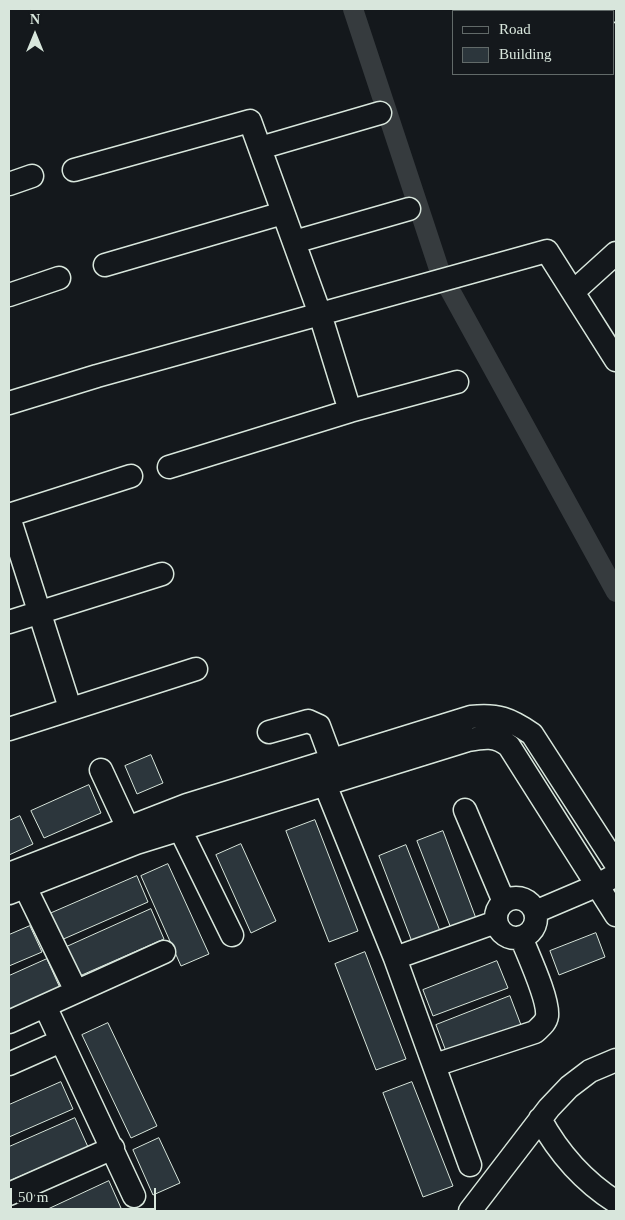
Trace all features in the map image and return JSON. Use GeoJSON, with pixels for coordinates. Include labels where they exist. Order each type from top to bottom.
{"type":"FeatureCollection","features":[{"type":"Feature","properties":{"kind":"street"},"geometry":{"type":"LineString","coordinates":[[260,148],[380,113]]}},
{"type":"Feature","properties":{"kind":"street"},"geometry":{"type":"LineString","coordinates":[[74,170],[250,121],[320,314],[350,411]]}},
{"type":"Feature","properties":{"kind":"street"},"geometry":{"type":"LineString","coordinates":[[9,184],[32,176]]}},
{"type":"Feature","properties":{"kind":"street"},"geometry":{"type":"LineString","coordinates":[[294,242],[409,209]]}},
{"type":"Feature","properties":{"kind":"street"},"geometry":{"type":"LineString","coordinates":[[104,265],[283,213]]}},
{"type":"Feature","properties":{"kind":"street"},"geometry":{"type":"LineString","coordinates":[[9,403],[97,376],[547,251],[616,360]]}},
{"type":"Feature","properties":{"kind":"street"},"geometry":{"type":"LineString","coordinates":[[573,292],[616,253]]}},
{"type":"Feature","properties":{"kind":"street"},"geometry":{"type":"LineString","coordinates":[[9,295],[59,278]]}},
{"type":"Feature","properties":{"kind":"street"},"geometry":{"type":"LineString","coordinates":[[169,467],[350,411],[458,382]]}},
{"type":"Feature","properties":{"kind":"street"},"geometry":{"type":"LineString","coordinates":[[70,708],[9,516],[131,476]]}},
{"type":"Feature","properties":{"kind":"street"},"geometry":{"type":"LineString","coordinates":[[9,622],[162,574]]}},
{"type":"Feature","properties":{"kind":"street"},"geometry":{"type":"LineString","coordinates":[[9,729],[196,669]]}},
{"type":"Feature","properties":{"kind":"street"},"geometry":{"type":"LineString","coordinates":[[325,770],[471,718],[490,715],[515,722],[532,734],[616,864]]}},
{"type":"Feature","properties":{"kind":"street"},"geometry":{"type":"LineString","coordinates":[[269,732],[308,721],[319,726],[325,770],[435,1065],[470,1166]]}},
{"type":"Feature","properties":{"kind":"street"},"geometry":{"type":"LineString","coordinates":[[14,885],[93,859],[244,786],[486,737],[501,739],[509,746],[616,915]]}},
{"type":"Feature","properties":{"kind":"street"},"geometry":{"type":"LineString","coordinates":[[101,770],[127,826]]}},
{"type":"Feature","properties":{"kind":"street"},"geometry":{"type":"LineString","coordinates":[[395,958],[500,912],[518,898],[525,900],[535,912],[533,928],[521,937],[505,934],[500,912],[465,810]]}},
{"type":"Feature","properties":{"kind":"street"},"geometry":{"type":"LineString","coordinates":[[14,885],[127,826],[175,820]]}},
{"type":"Feature","properties":{"kind":"street"},"geometry":{"type":"LineString","coordinates":[[175,820],[232,935]]}},
{"type":"Feature","properties":{"kind":"street"},"geometry":{"type":"LineString","coordinates":[[535,912],[596,886],[616,875]]}},
{"type":"Feature","properties":{"kind":"street"},"geometry":{"type":"LineString","coordinates":[[14,885],[76,991]]}},
{"type":"Feature","properties":{"kind":"street"},"geometry":{"type":"LineString","coordinates":[[435,1065],[535,1032],[544,1024],[547,1017],[546,1004],[521,937]]}},
{"type":"Feature","properties":{"kind":"street"},"geometry":{"type":"LineString","coordinates":[[9,1022],[164,952]]}},
{"type":"Feature","properties":{"kind":"street"},"geometry":{"type":"LineString","coordinates":[[45,1006],[134,1196]]}},
{"type":"Feature","properties":{"kind":"street"},"geometry":{"type":"LineString","coordinates":[[9,1064],[61,1041]]}},
{"type":"Feature","properties":{"kind":"street"},"geometry":{"type":"LineString","coordinates":[[470,1211],[540,1119],[569,1087],[590,1071],[616,1060]]}},
{"type":"Feature","properties":{"kind":"street"},"geometry":{"type":"LineString","coordinates":[[540,1119],[555,1146],[571,1166],[598,1190],[616,1202]]}},
{"type":"Feature","properties":{"kind":"street"},"geometry":{"type":"LineString","coordinates":[[9,1194],[113,1148]]}},
{"type":"Feature","properties":{"kind":"building"},"geometry":{"type":"Polygon","coordinates":[[[151,755],[163,783],[137,794],[125,766],[151,755]]]}},
{"type":"Feature","properties":{"kind":"building"},"geometry":{"type":"Polygon","coordinates":[[[89,785],[101,813],[44,838],[31,811],[89,785]]]}},
{"type":"Feature","properties":{"kind":"building"},"geometry":{"type":"Polygon","coordinates":[[[20,816],[33,844],[9,855],[9,821],[20,816]]]}},
{"type":"Feature","properties":{"kind":"building"},"geometry":{"type":"Polygon","coordinates":[[[315,820],[358,931],[329,942],[286,831],[315,820]]]}},
{"type":"Feature","properties":{"kind":"building"},"geometry":{"type":"Polygon","coordinates":[[[443,831],[477,921],[452,931],[417,841],[443,831]]]}},
{"type":"Feature","properties":{"kind":"building"},"geometry":{"type":"Polygon","coordinates":[[[241,844],[276,921],[251,933],[216,855],[241,844]]]}},
{"type":"Feature","properties":{"kind":"building"},"geometry":{"type":"Polygon","coordinates":[[[406,845],[442,936],[414,947],[379,856],[406,845]]]}},
{"type":"Feature","properties":{"kind":"building"},"geometry":{"type":"Polygon","coordinates":[[[168,864],[209,954],[181,966],[141,876],[168,864]]]}},
{"type":"Feature","properties":{"kind":"building"},"geometry":{"type":"Polygon","coordinates":[[[137,876],[148,902],[59,941],[47,915],[137,876]]]}},
{"type":"Feature","properties":{"kind":"building"},"geometry":{"type":"Polygon","coordinates":[[[151,909],[164,939],[75,978],[62,949],[151,909]]]}},
{"type":"Feature","properties":{"kind":"building"},"geometry":{"type":"Polygon","coordinates":[[[30,926],[42,952],[9,966],[9,935],[30,926]]]}},
{"type":"Feature","properties":{"kind":"building"},"geometry":{"type":"Polygon","coordinates":[[[596,933],[605,957],[559,975],[550,951],[596,933]]]}},
{"type":"Feature","properties":{"kind":"building"},"geometry":{"type":"Polygon","coordinates":[[[365,952],[406,1059],[376,1070],[335,964],[365,952]]]}},
{"type":"Feature","properties":{"kind":"building"},"geometry":{"type":"Polygon","coordinates":[[[47,959],[60,988],[9,1011],[9,976],[47,959]]]}},
{"type":"Feature","properties":{"kind":"building"},"geometry":{"type":"Polygon","coordinates":[[[497,961],[508,988],[433,1016],[423,990],[497,961]]]}},
{"type":"Feature","properties":{"kind":"building"},"geometry":{"type":"Polygon","coordinates":[[[510,996],[521,1025],[447,1054],[436,1025],[510,996]]]}},
{"type":"Feature","properties":{"kind":"building"},"geometry":{"type":"Polygon","coordinates":[[[108,1023],[157,1126],[131,1138],[82,1035],[108,1023]]]}},
{"type":"Feature","properties":{"kind":"building"},"geometry":{"type":"Polygon","coordinates":[[[61,1082],[73,1109],[9,1137],[9,1105],[61,1082]]]}},
{"type":"Feature","properties":{"kind":"building"},"geometry":{"type":"Polygon","coordinates":[[[412,1082],[453,1186],[423,1197],[383,1093],[412,1082]]]}},
{"type":"Feature","properties":{"kind":"building"},"geometry":{"type":"Polygon","coordinates":[[[75,1118],[88,1147],[9,1181],[9,1147],[75,1118]]]}},
{"type":"Feature","properties":{"kind":"building"},"geometry":{"type":"Polygon","coordinates":[[[159,1138],[180,1183],[153,1195],[133,1150],[159,1138]]]}},
{"type":"Feature","properties":{"kind":"building"},"geometry":{"type":"Polygon","coordinates":[[[109,1181],[121,1208],[114,1211],[44,1211],[109,1181]]]}},
{"type":"Feature","properties":{"kind":"waterway"},"geometry":{"type":"LineString","coordinates":[[353,9],[440,272],[616,592]]}}]}
